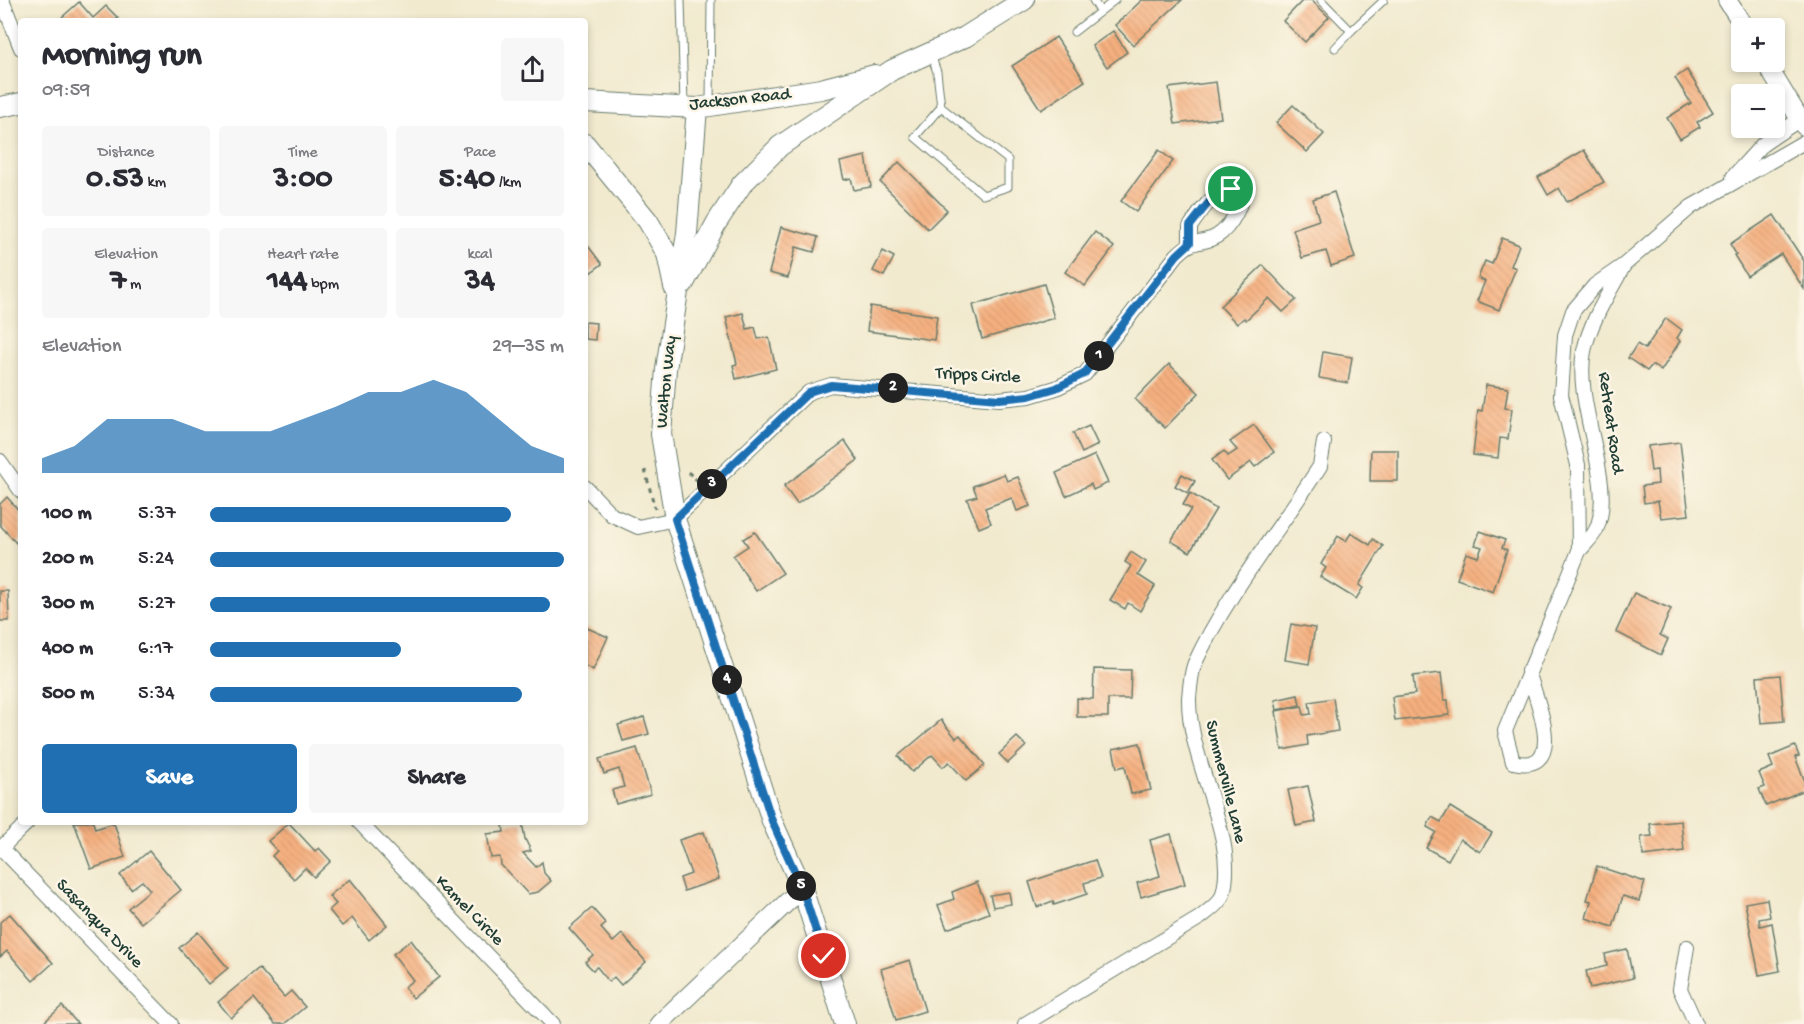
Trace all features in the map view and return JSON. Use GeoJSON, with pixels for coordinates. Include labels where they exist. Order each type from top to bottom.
{"type":"FeatureCollection","features":[{"type":"Feature","properties":{"kind":"main road"},"geometry":{"type":"LineString","coordinates":[[676,299],[717,222],[742,184],[801,130],[892,70],[965,37],[1024,0]]}},
{"type":"Feature","properties":{"kind":"main road","name":"Jackson Road"},"geometry":{"type":"LineString","coordinates":[[588,102],[697,107],[821,89],[892,70]]}},
{"type":"Feature","properties":{"kind":"main road"},"geometry":{"type":"LineString","coordinates":[[0,107],[18,104]]}},
{"type":"Feature","properties":{"kind":"main road","name":"Walton Way"},"geometry":{"type":"LineString","coordinates":[[697,107],[687,233],[666,369],[661,434],[667,521],[772,821],[802,888],[845,1024]]}},
{"type":"Feature","properties":{"kind":"main road"},"geometry":{"type":"LineString","coordinates":[[588,148],[648,221],[667,254],[676,299]]}},
{"type":"Feature","properties":{"kind":"street"},"geometry":{"type":"LineString","coordinates":[[2,0],[18,40]]}},
{"type":"Feature","properties":{"kind":"street"},"geometry":{"type":"LineString","coordinates":[[1727,0],[1739,18]]}},
{"type":"Feature","properties":{"kind":"street"},"geometry":{"type":"LineString","coordinates":[[1771,72],[1802,123]]}},
{"type":"Feature","properties":{"kind":"street","name":"Retreat Road"},"geometry":{"type":"LineString","coordinates":[[1724,187],[1763,144],[1802,123]]}},
{"type":"Feature","properties":{"kind":"street","name":"Retreat Road"},"geometry":{"type":"LineString","coordinates":[[1579,551],[1578,465],[1561,395],[1565,335],[1573,311],[1594,285],[1624,265],[1691,207],[1804,142]]}},
{"type":"Feature","properties":{"kind":"street","name":"Tripps Circle"},"geometry":{"type":"LineString","coordinates":[[667,521],[809,392],[831,385],[999,399],[1029,396],[1056,388],[1084,374],[1177,255],[1190,243]]}},
{"type":"Feature","properties":{"kind":"street","name":"Retreat Road"},"geometry":{"type":"LineString","coordinates":[[1528,671],[1540,712],[1545,745],[1542,757],[1535,762],[1522,764],[1513,762],[1505,731],[1528,671],[1579,551],[1596,529],[1600,504],[1600,473],[1583,389],[1584,351],[1597,317],[1624,265]]}},
{"type":"Feature","properties":{"kind":"street","name":"Summerville Lane"},"geometry":{"type":"LineString","coordinates":[[1024,1024],[1201,917],[1223,896],[1226,862],[1224,842],[1191,729],[1189,697],[1194,664],[1225,611],[1320,466],[1324,442]]}},
{"type":"Feature","properties":{"kind":"street"},"geometry":{"type":"LineString","coordinates":[[0,461],[18,487]]}},
{"type":"Feature","properties":{"kind":"street"},"geometry":{"type":"LineString","coordinates":[[588,490],[612,515],[638,527],[667,521]]}},
{"type":"Feature","properties":{"kind":"street"},"geometry":{"type":"LineString","coordinates":[[0,849],[25,825]]}},
{"type":"Feature","properties":{"kind":"street","name":"Kamel Circle"},"geometry":{"type":"LineString","coordinates":[[362,825],[553,1024]]}},
{"type":"Feature","properties":{"kind":"street","name":"Sasanqua Drive"},"geometry":{"type":"LineString","coordinates":[[0,849],[171,1024]]}},
{"type":"Feature","properties":{"kind":"street"},"geometry":{"type":"LineString","coordinates":[[659,1024],[802,888]]}},
{"type":"Feature","properties":{"kind":"street"},"geometry":{"type":"LineString","coordinates":[[1687,947],[1680,989],[1696,1024]]}},
{"type":"Feature","properties":{"kind":"lane"},"geometry":{"type":"LineString","coordinates":[[681,0],[697,107]]}},
{"type":"Feature","properties":{"kind":"lane"},"geometry":{"type":"LineString","coordinates":[[697,107],[711,0]]}},
{"type":"Feature","properties":{"kind":"lane"},"geometry":{"type":"LineString","coordinates":[[1093,0],[1100,11]]}},
{"type":"Feature","properties":{"kind":"lane"},"geometry":{"type":"LineString","coordinates":[[1074,32],[1114,0]]}},
{"type":"Feature","properties":{"kind":"lane"},"geometry":{"type":"LineString","coordinates":[[1321,0],[1351,32]]}},
{"type":"Feature","properties":{"kind":"lane"},"geometry":{"type":"LineString","coordinates":[[1335,48],[1384,0]]}},
{"type":"Feature","properties":{"kind":"lane"},"geometry":{"type":"LineString","coordinates":[[930,53],[937,72],[941,107],[1008,160],[1008,186],[983,195],[915,137],[941,107]]}},
{"type":"Feature","properties":{"kind":"path"},"geometry":{"type":"LineString","coordinates":[[645,470],[667,521]]}},
{"type":"Feature","properties":{"kind":"building"},"geometry":{"type":"Polygon","coordinates":[[[1142,0],[1182,0],[1133,45],[1115,25],[1142,0]]]}},
{"type":"Feature","properties":{"kind":"building"},"geometry":{"type":"Polygon","coordinates":[[[1303,0],[1311,0],[1329,17],[1305,42],[1283,21],[1303,0]]]}},
{"type":"Feature","properties":{"kind":"building"},"geometry":{"type":"Polygon","coordinates":[[[79,2],[93,18],[61,18],[79,2]]]}},
{"type":"Feature","properties":{"kind":"building"},"geometry":{"type":"Polygon","coordinates":[[[106,6],[118,18],[93,18],[106,6]]]}},
{"type":"Feature","properties":{"kind":"building"},"geometry":{"type":"Polygon","coordinates":[[[1113,31],[1127,52],[1107,67],[1092,46],[1113,31]]]}},
{"type":"Feature","properties":{"kind":"building"},"geometry":{"type":"Polygon","coordinates":[[[1056,37],[1085,81],[1041,110],[1012,66],[1056,37]]]}},
{"type":"Feature","properties":{"kind":"building"},"geometry":{"type":"Polygon","coordinates":[[[1687,70],[1713,112],[1697,122],[1700,127],[1680,139],[1667,118],[1691,103],[1675,78],[1687,70]]]}},
{"type":"Feature","properties":{"kind":"building"},"geometry":{"type":"Polygon","coordinates":[[[1216,82],[1221,118],[1175,124],[1169,88],[1216,82]]]}},
{"type":"Feature","properties":{"kind":"building"},"geometry":{"type":"Polygon","coordinates":[[[1293,105],[1324,134],[1307,152],[1276,123],[1293,105]]]}},
{"type":"Feature","properties":{"kind":"building"},"geometry":{"type":"Polygon","coordinates":[[[1159,150],[1173,161],[1136,212],[1121,201],[1159,150]]]}},
{"type":"Feature","properties":{"kind":"building"},"geometry":{"type":"Polygon","coordinates":[[[1584,150],[1604,182],[1567,202],[1559,188],[1548,195],[1538,177],[1584,150]]]}},
{"type":"Feature","properties":{"kind":"building"},"geometry":{"type":"Polygon","coordinates":[[[866,156],[871,187],[854,190],[851,178],[844,180],[840,162],[866,156]]]}},
{"type":"Feature","properties":{"kind":"building"},"geometry":{"type":"Polygon","coordinates":[[[899,162],[947,210],[928,229],[880,182],[899,162]]]}},
{"type":"Feature","properties":{"kind":"building"},"geometry":{"type":"Polygon","coordinates":[[[1334,192],[1355,258],[1331,266],[1326,251],[1302,258],[1293,229],[1319,220],[1313,199],[1334,192]]]}},
{"type":"Feature","properties":{"kind":"building"},"geometry":{"type":"Polygon","coordinates":[[[1774,215],[1804,261],[1804,289],[1781,254],[1747,276],[1734,255],[1736,254],[1730,244],[1774,215]]]}},
{"type":"Feature","properties":{"kind":"building"},"geometry":{"type":"Polygon","coordinates":[[[781,227],[818,237],[814,252],[796,247],[788,278],[769,273],[781,227]]]}},
{"type":"Feature","properties":{"kind":"building"},"geometry":{"type":"Polygon","coordinates":[[[1095,232],[1114,247],[1085,286],[1065,272],[1095,232]]]}},
{"type":"Feature","properties":{"kind":"building"},"geometry":{"type":"Polygon","coordinates":[[[1502,238],[1519,245],[1511,266],[1516,268],[1499,310],[1477,301],[1485,281],[1478,278],[1485,261],[1492,264],[1502,238]]]}},
{"type":"Feature","properties":{"kind":"building"},"geometry":{"type":"Polygon","coordinates":[[[588,246],[602,264],[588,275],[588,246]]]}},
{"type":"Feature","properties":{"kind":"building"},"geometry":{"type":"Polygon","coordinates":[[[883,251],[894,257],[884,276],[873,271],[883,251]]]}},
{"type":"Feature","properties":{"kind":"building"},"geometry":{"type":"Polygon","coordinates":[[[1263,265],[1296,300],[1283,312],[1269,298],[1246,320],[1244,318],[1237,324],[1220,306],[1263,265]]]}},
{"type":"Feature","properties":{"kind":"building"},"geometry":{"type":"Polygon","coordinates":[[[1044,284],[1054,318],[982,339],[973,305],[1044,284]]]}},
{"type":"Feature","properties":{"kind":"building"},"geometry":{"type":"Polygon","coordinates":[[[870,306],[937,316],[934,340],[867,331],[870,306]]]}},
{"type":"Feature","properties":{"kind":"building"},"geometry":{"type":"Polygon","coordinates":[[[743,313],[747,329],[755,327],[758,339],[769,337],[776,369],[736,379],[733,365],[737,364],[726,317],[743,313]]]}},
{"type":"Feature","properties":{"kind":"building"},"geometry":{"type":"Polygon","coordinates":[[[1666,318],[1682,330],[1677,338],[1680,341],[1661,371],[1652,365],[1647,371],[1628,358],[1637,344],[1645,349],[1666,318]]]}},
{"type":"Feature","properties":{"kind":"building"},"geometry":{"type":"Polygon","coordinates":[[[588,322],[596,323],[595,340],[588,339],[588,322]]]}},
{"type":"Feature","properties":{"kind":"building"},"geometry":{"type":"Polygon","coordinates":[[[1323,352],[1352,357],[1348,383],[1319,378],[1323,352]]]}},
{"type":"Feature","properties":{"kind":"building"},"geometry":{"type":"Polygon","coordinates":[[[1169,364],[1199,393],[1165,428],[1135,399],[1169,364]]]}},
{"type":"Feature","properties":{"kind":"building"},"geometry":{"type":"Polygon","coordinates":[[[1486,385],[1508,388],[1505,408],[1512,409],[1508,439],[1500,438],[1498,458],[1473,455],[1478,410],[1482,411],[1486,385]]]}},
{"type":"Feature","properties":{"kind":"building"},"geometry":{"type":"Polygon","coordinates":[[[1254,425],[1274,452],[1255,467],[1251,462],[1227,480],[1212,460],[1224,451],[1228,456],[1237,450],[1230,442],[1254,425]]]}},
{"type":"Feature","properties":{"kind":"building"},"geometry":{"type":"Polygon","coordinates":[[[1089,426],[1098,445],[1082,453],[1073,433],[1089,426]]]}},
{"type":"Feature","properties":{"kind":"building"},"geometry":{"type":"Polygon","coordinates":[[[845,441],[858,460],[797,504],[784,486],[845,441]]]}},
{"type":"Feature","properties":{"kind":"building"},"geometry":{"type":"Polygon","coordinates":[[[1680,442],[1689,515],[1661,518],[1658,501],[1644,503],[1642,486],[1658,484],[1657,470],[1651,471],[1648,446],[1680,442]]]}},
{"type":"Feature","properties":{"kind":"building"},"geometry":{"type":"Polygon","coordinates":[[[1371,450],[1398,450],[1398,481],[1370,481],[1371,450]]]}},
{"type":"Feature","properties":{"kind":"building"},"geometry":{"type":"Polygon","coordinates":[[[1095,455],[1108,483],[1093,490],[1091,484],[1066,496],[1056,473],[1095,455]]]}},
{"type":"Feature","properties":{"kind":"building"},"geometry":{"type":"Polygon","coordinates":[[[1004,474],[1007,481],[1018,477],[1030,506],[1017,511],[1012,498],[985,508],[991,523],[979,528],[967,499],[977,496],[973,486],[1004,474]]]}},
{"type":"Feature","properties":{"kind":"building"},"geometry":{"type":"Polygon","coordinates":[[[1182,474],[1195,481],[1188,493],[1175,486],[1182,474]]]}},
{"type":"Feature","properties":{"kind":"building"},"geometry":{"type":"Polygon","coordinates":[[[1190,493],[1216,509],[1190,552],[1171,541],[1191,509],[1183,505],[1190,493]]]}},
{"type":"Feature","properties":{"kind":"building"},"geometry":{"type":"Polygon","coordinates":[[[7,497],[18,510],[18,541],[16,543],[0,525],[0,504],[7,497]]]}},
{"type":"Feature","properties":{"kind":"building"},"geometry":{"type":"Polygon","coordinates":[[[1480,531],[1505,540],[1502,548],[1507,550],[1493,592],[1457,579],[1466,553],[1478,557],[1482,547],[1475,545],[1480,531]]]}},
{"type":"Feature","properties":{"kind":"building"},"geometry":{"type":"Polygon","coordinates":[[[755,532],[783,573],[756,591],[733,556],[748,546],[743,539],[755,532]]]}},
{"type":"Feature","properties":{"kind":"building"},"geometry":{"type":"Polygon","coordinates":[[[1351,533],[1370,545],[1373,539],[1383,546],[1359,585],[1363,588],[1356,599],[1320,577],[1326,568],[1321,564],[1338,536],[1346,541],[1351,533]]]}},
{"type":"Feature","properties":{"kind":"building"},"geometry":{"type":"Polygon","coordinates":[[[1131,552],[1146,562],[1138,575],[1155,586],[1140,611],[1128,603],[1125,609],[1110,600],[1131,566],[1125,562],[1131,552]]]}},
{"type":"Feature","properties":{"kind":"building"},"geometry":{"type":"Polygon","coordinates":[[[0,591],[8,591],[9,621],[0,621],[0,591]]]}},
{"type":"Feature","properties":{"kind":"building"},"geometry":{"type":"Polygon","coordinates":[[[1634,593],[1671,609],[1660,635],[1668,639],[1661,655],[1616,632],[1634,593]]]}},
{"type":"Feature","properties":{"kind":"building"},"geometry":{"type":"Polygon","coordinates":[[[1291,624],[1315,628],[1309,664],[1285,660],[1291,624]]]}},
{"type":"Feature","properties":{"kind":"building"},"geometry":{"type":"Polygon","coordinates":[[[588,628],[608,637],[593,670],[588,668],[588,628]]]}},
{"type":"Feature","properties":{"kind":"building"},"geometry":{"type":"Polygon","coordinates":[[[1094,669],[1131,670],[1130,699],[1108,699],[1108,717],[1077,717],[1077,698],[1093,699],[1094,669]]]}},
{"type":"Feature","properties":{"kind":"building"},"geometry":{"type":"Polygon","coordinates":[[[1441,673],[1444,700],[1448,700],[1449,715],[1395,721],[1392,697],[1415,694],[1413,676],[1441,673]]]}},
{"type":"Feature","properties":{"kind":"building"},"geometry":{"type":"Polygon","coordinates":[[[1780,675],[1784,721],[1761,723],[1757,677],[1780,675]]]}},
{"type":"Feature","properties":{"kind":"building"},"geometry":{"type":"Polygon","coordinates":[[[1298,695],[1300,705],[1277,710],[1275,700],[1298,695]]]}},
{"type":"Feature","properties":{"kind":"building"},"geometry":{"type":"Polygon","coordinates":[[[1333,698],[1338,731],[1307,736],[1308,745],[1282,750],[1276,711],[1302,706],[1304,715],[1311,714],[1309,702],[1333,698]]]}},
{"type":"Feature","properties":{"kind":"building"},"geometry":{"type":"Polygon","coordinates":[[[644,717],[649,734],[623,741],[618,725],[644,717]]]}},
{"type":"Feature","properties":{"kind":"building"},"geometry":{"type":"Polygon","coordinates":[[[941,720],[956,738],[960,735],[985,765],[966,781],[949,762],[943,767],[932,755],[912,772],[898,756],[941,720]]]}},
{"type":"Feature","properties":{"kind":"building"},"geometry":{"type":"Polygon","coordinates":[[[1017,737],[1026,746],[1008,763],[999,754],[1017,737]]]}},
{"type":"Feature","properties":{"kind":"building"},"geometry":{"type":"Polygon","coordinates":[[[1140,743],[1151,790],[1131,794],[1125,766],[1117,768],[1113,749],[1140,743]]]}},
{"type":"Feature","properties":{"kind":"building"},"geometry":{"type":"Polygon","coordinates":[[[1795,746],[1799,756],[1795,757],[1804,779],[1804,790],[1766,806],[1759,789],[1765,787],[1759,773],[1773,767],[1769,757],[1795,746]]]}},
{"type":"Feature","properties":{"kind":"building"},"geometry":{"type":"Polygon","coordinates":[[[637,748],[651,794],[616,804],[612,790],[624,787],[619,769],[604,774],[599,759],[637,748]]]}},
{"type":"Feature","properties":{"kind":"building"},"geometry":{"type":"Polygon","coordinates":[[[1308,786],[1316,822],[1296,826],[1288,790],[1308,786]]]}},
{"type":"Feature","properties":{"kind":"building"},"geometry":{"type":"Polygon","coordinates":[[[1450,807],[1492,833],[1480,852],[1460,839],[1448,860],[1426,848],[1436,832],[1427,827],[1432,817],[1441,822],[1450,807]]]}},
{"type":"Feature","properties":{"kind":"building"},"geometry":{"type":"Polygon","coordinates":[[[1681,821],[1684,851],[1643,856],[1641,837],[1652,836],[1650,824],[1681,821]]]}},
{"type":"Feature","properties":{"kind":"building"},"geometry":{"type":"Polygon","coordinates":[[[75,825],[94,825],[95,829],[115,825],[125,857],[91,869],[75,825]]]}},
{"type":"Feature","properties":{"kind":"building"},"geometry":{"type":"Polygon","coordinates":[[[287,825],[291,825],[315,851],[319,848],[331,861],[314,877],[305,868],[294,879],[272,856],[277,851],[268,841],[287,825]]]}},
{"type":"Feature","properties":{"kind":"building"},"geometry":{"type":"Polygon","coordinates":[[[503,825],[523,825],[525,839],[531,851],[523,853],[536,867],[542,862],[544,873],[551,881],[538,892],[528,894],[501,865],[500,857],[491,858],[487,834],[504,832],[503,825]]]}},
{"type":"Feature","properties":{"kind":"building"},"geometry":{"type":"Polygon","coordinates":[[[704,832],[719,879],[684,891],[680,878],[691,874],[679,840],[704,832]]]}},
{"type":"Feature","properties":{"kind":"building"},"geometry":{"type":"Polygon","coordinates":[[[1171,834],[1185,884],[1141,897],[1137,883],[1160,876],[1150,840],[1171,834]]]}},
{"type":"Feature","properties":{"kind":"building"},"geometry":{"type":"Polygon","coordinates":[[[149,851],[181,890],[141,923],[128,908],[150,890],[142,881],[131,889],[120,875],[149,851]]]}},
{"type":"Feature","properties":{"kind":"building"},"geometry":{"type":"Polygon","coordinates":[[[1095,860],[1101,878],[1084,883],[1087,894],[1054,905],[1053,901],[1037,907],[1029,882],[1095,860]]]}},
{"type":"Feature","properties":{"kind":"building"},"geometry":{"type":"Polygon","coordinates":[[[1597,866],[1645,882],[1639,901],[1623,896],[1613,927],[1586,918],[1591,901],[1587,900],[1597,866]]]}},
{"type":"Feature","properties":{"kind":"building"},"geometry":{"type":"Polygon","coordinates":[[[350,879],[387,925],[369,940],[352,918],[342,926],[329,910],[336,904],[329,896],[350,879]]]}},
{"type":"Feature","properties":{"kind":"building"},"geometry":{"type":"Polygon","coordinates":[[[977,882],[989,913],[947,929],[938,905],[954,899],[952,892],[977,882]]]}},
{"type":"Feature","properties":{"kind":"building"},"geometry":{"type":"Polygon","coordinates":[[[1009,892],[1011,904],[993,907],[990,895],[1009,892]]]}},
{"type":"Feature","properties":{"kind":"building"},"geometry":{"type":"Polygon","coordinates":[[[1767,899],[1770,917],[1759,919],[1760,926],[1772,923],[1780,971],[1759,975],[1745,903],[1767,899]]]}},
{"type":"Feature","properties":{"kind":"building"},"geometry":{"type":"Polygon","coordinates":[[[592,908],[606,924],[601,928],[613,942],[622,934],[646,962],[621,985],[614,977],[609,982],[597,967],[593,970],[585,962],[593,955],[569,928],[592,908]]]}},
{"type":"Feature","properties":{"kind":"building"},"geometry":{"type":"Polygon","coordinates":[[[10,914],[53,963],[33,981],[7,951],[0,957],[0,922],[10,914]]]}},
{"type":"Feature","properties":{"kind":"building"},"geometry":{"type":"Polygon","coordinates":[[[198,932],[228,968],[209,984],[179,948],[198,932]]]}},
{"type":"Feature","properties":{"kind":"building"},"geometry":{"type":"Polygon","coordinates":[[[411,940],[439,977],[413,998],[404,987],[413,980],[393,954],[411,940]]]}},
{"type":"Feature","properties":{"kind":"building"},"geometry":{"type":"Polygon","coordinates":[[[1627,949],[1633,978],[1590,988],[1586,971],[1607,966],[1605,954],[1627,949]]]}},
{"type":"Feature","properties":{"kind":"building"},"geometry":{"type":"Polygon","coordinates":[[[910,960],[925,1011],[896,1020],[881,969],[910,960]]]}},
{"type":"Feature","properties":{"kind":"building"},"geometry":{"type":"Polygon","coordinates":[[[259,968],[284,997],[291,991],[305,1007],[284,1024],[275,1024],[254,998],[231,1018],[218,1002],[259,968]]]}},
{"type":"Feature","properties":{"kind":"building"},"geometry":{"type":"Polygon","coordinates":[[[62,1006],[78,1024],[42,1024],[62,1006]]]}},
{"type":"Feature","properties":{"kind":"route"},"geometry":{"type":"LineString","coordinates":[[824,956],[802,888],[772,821],[675,519],[809,392],[831,385],[861,386],[999,399],[1029,396],[1056,388],[1084,374],[1177,255],[1190,243],[1190,226],[1205,207],[1217,193],[1231,189]]}}]}
